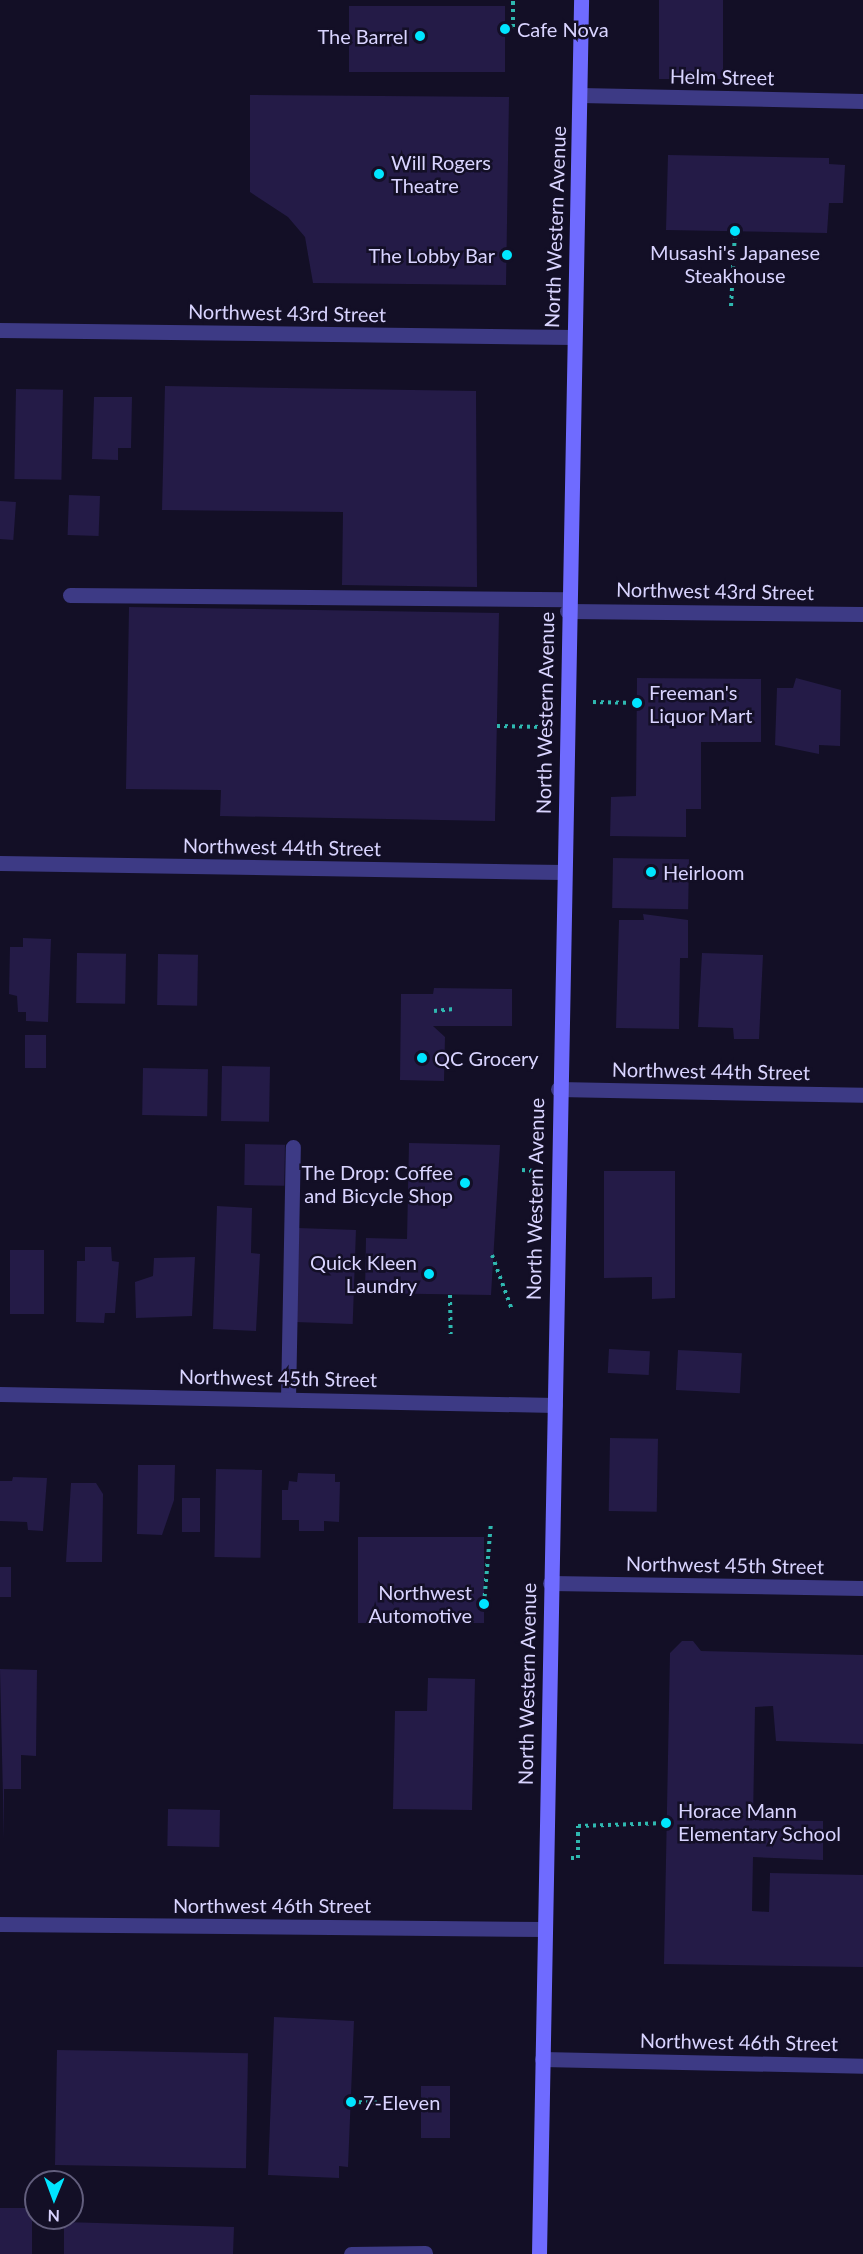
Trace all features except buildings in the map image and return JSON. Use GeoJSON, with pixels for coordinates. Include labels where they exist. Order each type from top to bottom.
{"type":"FeatureCollection","features":[{"type":"Feature","properties":{"kind":"street","name":"North Western Avenue"},"geometry":{"type":"LineString","coordinates":[[539,2254],[567,605],[581,0]]}},
{"type":"Feature","properties":{"kind":"street","name":"Helm Street"},"geometry":{"type":"LineString","coordinates":[[580,95],[863,101]]}},
{"type":"Feature","properties":{"kind":"street","name":"Northwest 43rd Street"},"geometry":{"type":"LineString","coordinates":[[0,330],[573,338]]}},
{"type":"Feature","properties":{"kind":"street","name":"Northwest 43rd Street"},"geometry":{"type":"LineString","coordinates":[[69,595],[567,605],[863,614]]}},
{"type":"Feature","properties":{"kind":"street","name":"Northwest 44th Street"},"geometry":{"type":"LineString","coordinates":[[0,863],[563,872]]}},
{"type":"Feature","properties":{"kind":"street","name":"Northwest 44th Street"},"geometry":{"type":"LineString","coordinates":[[558,1089],[863,1095]]}},
{"type":"Feature","properties":{"kind":"street"},"geometry":{"type":"LineString","coordinates":[[288,1399],[293,1147]]}},
{"type":"Feature","properties":{"kind":"street","name":"Northwest 45th Street"},"geometry":{"type":"LineString","coordinates":[[0,1394],[555,1405]]}},
{"type":"Feature","properties":{"kind":"street","name":"Northwest 45th Street"},"geometry":{"type":"LineString","coordinates":[[550,1583],[863,1588]]}},
{"type":"Feature","properties":{"kind":"street","name":"Northwest 46th Street"},"geometry":{"type":"LineString","coordinates":[[0,1924],[544,1929]]}},
{"type":"Feature","properties":{"kind":"street","name":"Northwest 46th Street"},"geometry":{"type":"LineString","coordinates":[[542,2059],[863,2066]]}},
{"type":"Feature","properties":{"kind":"street"},"geometry":{"type":"LineString","coordinates":[[351,2254],[425,2253]]}},
{"type":"Feature","properties":{"kind":"path"},"geometry":{"type":"LineString","coordinates":[[505,28],[513,27],[513,0]]}},
{"type":"Feature","properties":{"kind":"path"},"geometry":{"type":"LineString","coordinates":[[731,306],[735,231]]}},
{"type":"Feature","properties":{"kind":"path"},"geometry":{"type":"LineString","coordinates":[[566,701],[637,703]]}},
{"type":"Feature","properties":{"kind":"path"},"geometry":{"type":"LineString","coordinates":[[497,726],[566,727]]}},
{"type":"Feature","properties":{"kind":"path"},"geometry":{"type":"LineString","coordinates":[[434,1011],[454,1009]]}},
{"type":"Feature","properties":{"kind":"path"},"geometry":{"type":"LineString","coordinates":[[492,1255],[512,1310]]}},
{"type":"Feature","properties":{"kind":"path"},"geometry":{"type":"LineString","coordinates":[[450,1294],[451,1334]]}},
{"type":"Feature","properties":{"kind":"path"},"geometry":{"type":"LineString","coordinates":[[484,1604],[491,1523]]}},
{"type":"Feature","properties":{"kind":"path"},"geometry":{"type":"LineString","coordinates":[[545,1856],[578,1858],[578,1826],[666,1823]]}},
{"type":"Feature","properties":{"kind":"path"},"geometry":{"type":"LineString","coordinates":[[351,2102],[395,2103]]}},
{"type":"Feature","properties":{"kind":"place","name":"Cafe Nova"},"geometry":{"type":"Point","coordinates":[505,29]}},
{"type":"Feature","properties":{"kind":"place","name":"The Barrel"},"geometry":{"type":"Point","coordinates":[420,36]}},
{"type":"Feature","properties":{"kind":"place","name":"Will Rogers Theatre"},"geometry":{"type":"Point","coordinates":[379,174]}},
{"type":"Feature","properties":{"kind":"place","name":"Musashi's Japanese Steakhouse"},"geometry":{"type":"Point","coordinates":[735,231]}},
{"type":"Feature","properties":{"kind":"place","name":"The Lobby Bar"},"geometry":{"type":"Point","coordinates":[507,255]}},
{"type":"Feature","properties":{"kind":"place","name":"Freeman's Liquor Mart"},"geometry":{"type":"Point","coordinates":[637,703]}},
{"type":"Feature","properties":{"kind":"place","name":"Heirloom"},"geometry":{"type":"Point","coordinates":[651,872]}},
{"type":"Feature","properties":{"kind":"place","name":"QC Grocery"},"geometry":{"type":"Point","coordinates":[422,1058]}},
{"type":"Feature","properties":{"kind":"place","name":"The Drop: Coffee and Bicycle Shop"},"geometry":{"type":"Point","coordinates":[465,1183]}},
{"type":"Feature","properties":{"kind":"place","name":"Quick Kleen Laundry"},"geometry":{"type":"Point","coordinates":[429,1274]}},
{"type":"Feature","properties":{"kind":"place","name":"Northwest Automotive"},"geometry":{"type":"Point","coordinates":[484,1604]}},
{"type":"Feature","properties":{"kind":"place","name":"Horace Mann Elementary School"},"geometry":{"type":"Point","coordinates":[666,1823]}},
{"type":"Feature","properties":{"kind":"place","name":"7-Eleven"},"geometry":{"type":"Point","coordinates":[351,2102]}}]}
